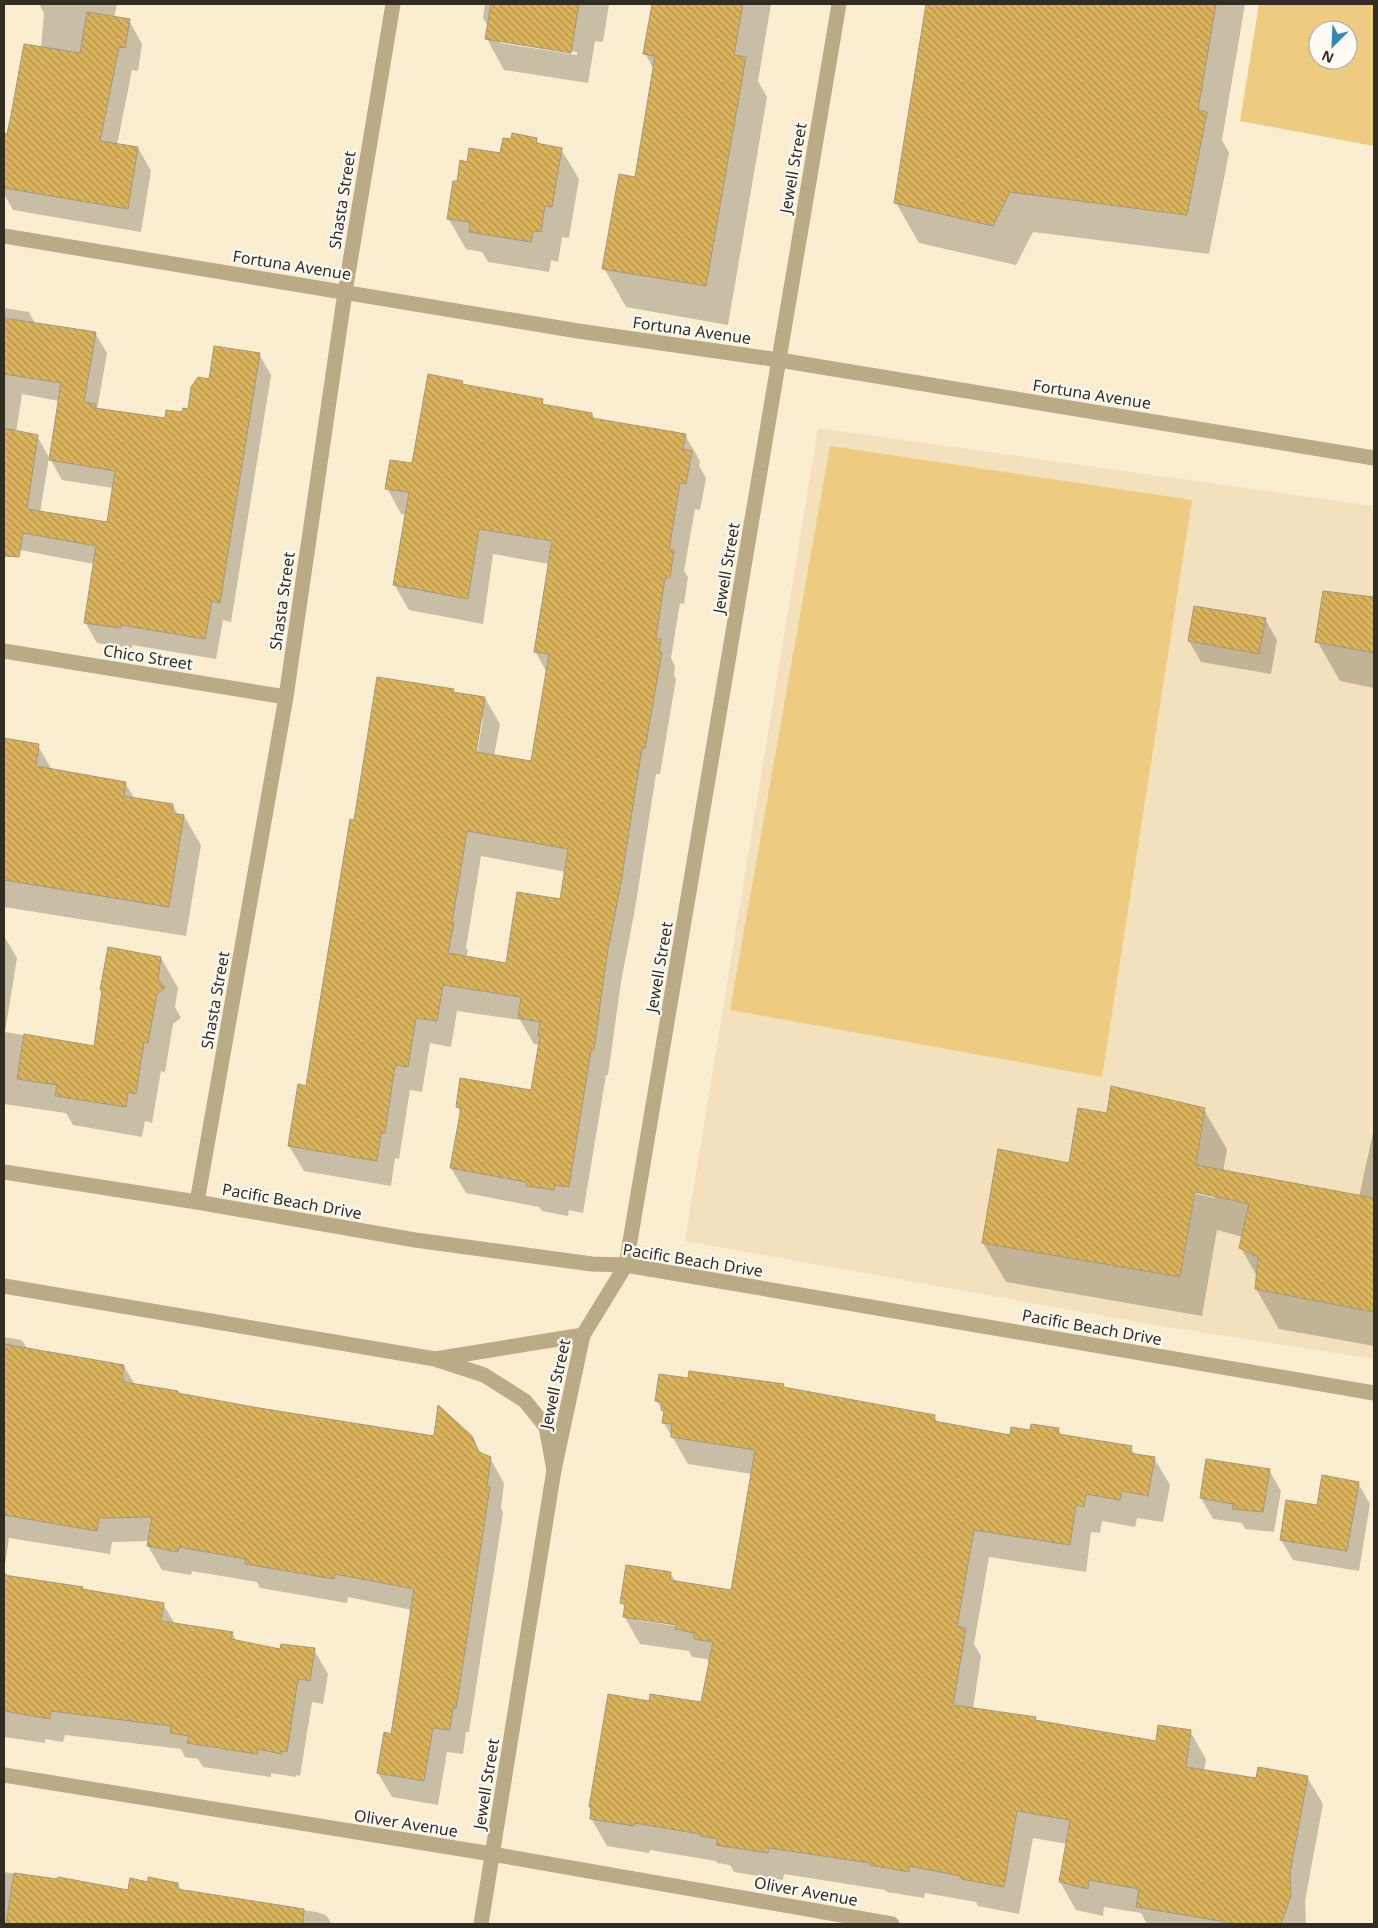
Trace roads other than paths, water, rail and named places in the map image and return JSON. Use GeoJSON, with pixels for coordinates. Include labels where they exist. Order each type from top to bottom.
{"type":"FeatureCollection","features":[{"type":"Feature","properties":{"kind":"street","name":"Shasta Street"},"geometry":{"type":"LineString","coordinates":[[197,1202],[286,697],[345,292],[393,4]]}},
{"type":"Feature","properties":{"kind":"street","name":"Jewell Street"},"geometry":{"type":"LineString","coordinates":[[481,1924],[554,1470],[583,1335],[626,1265],[839,4]]}},
{"type":"Feature","properties":{"kind":"street","name":"Fortuna Avenue"},"geometry":{"type":"LineString","coordinates":[[4,236],[587,332],[779,360],[1374,458]]}},
{"type":"Feature","properties":{"kind":"street","name":"Chico Street"},"geometry":{"type":"LineString","coordinates":[[4,651],[286,697]]}},
{"type":"Feature","properties":{"kind":"street","name":"Pacific Beach Drive"},"geometry":{"type":"LineString","coordinates":[[4,1172],[197,1202],[415,1240],[592,1264],[626,1265],[1374,1393]]}},
{"type":"Feature","properties":{"kind":"street"},"geometry":{"type":"LineString","coordinates":[[4,1286],[434,1359],[484,1375],[526,1401],[546,1427],[554,1470]]}},
{"type":"Feature","properties":{"kind":"street"},"geometry":{"type":"LineString","coordinates":[[434,1359],[583,1335]]}},
{"type":"Feature","properties":{"kind":"street","name":"Oliver Avenue"},"geometry":{"type":"LineString","coordinates":[[4,1775],[492,1854],[892,1924]]}}]}
